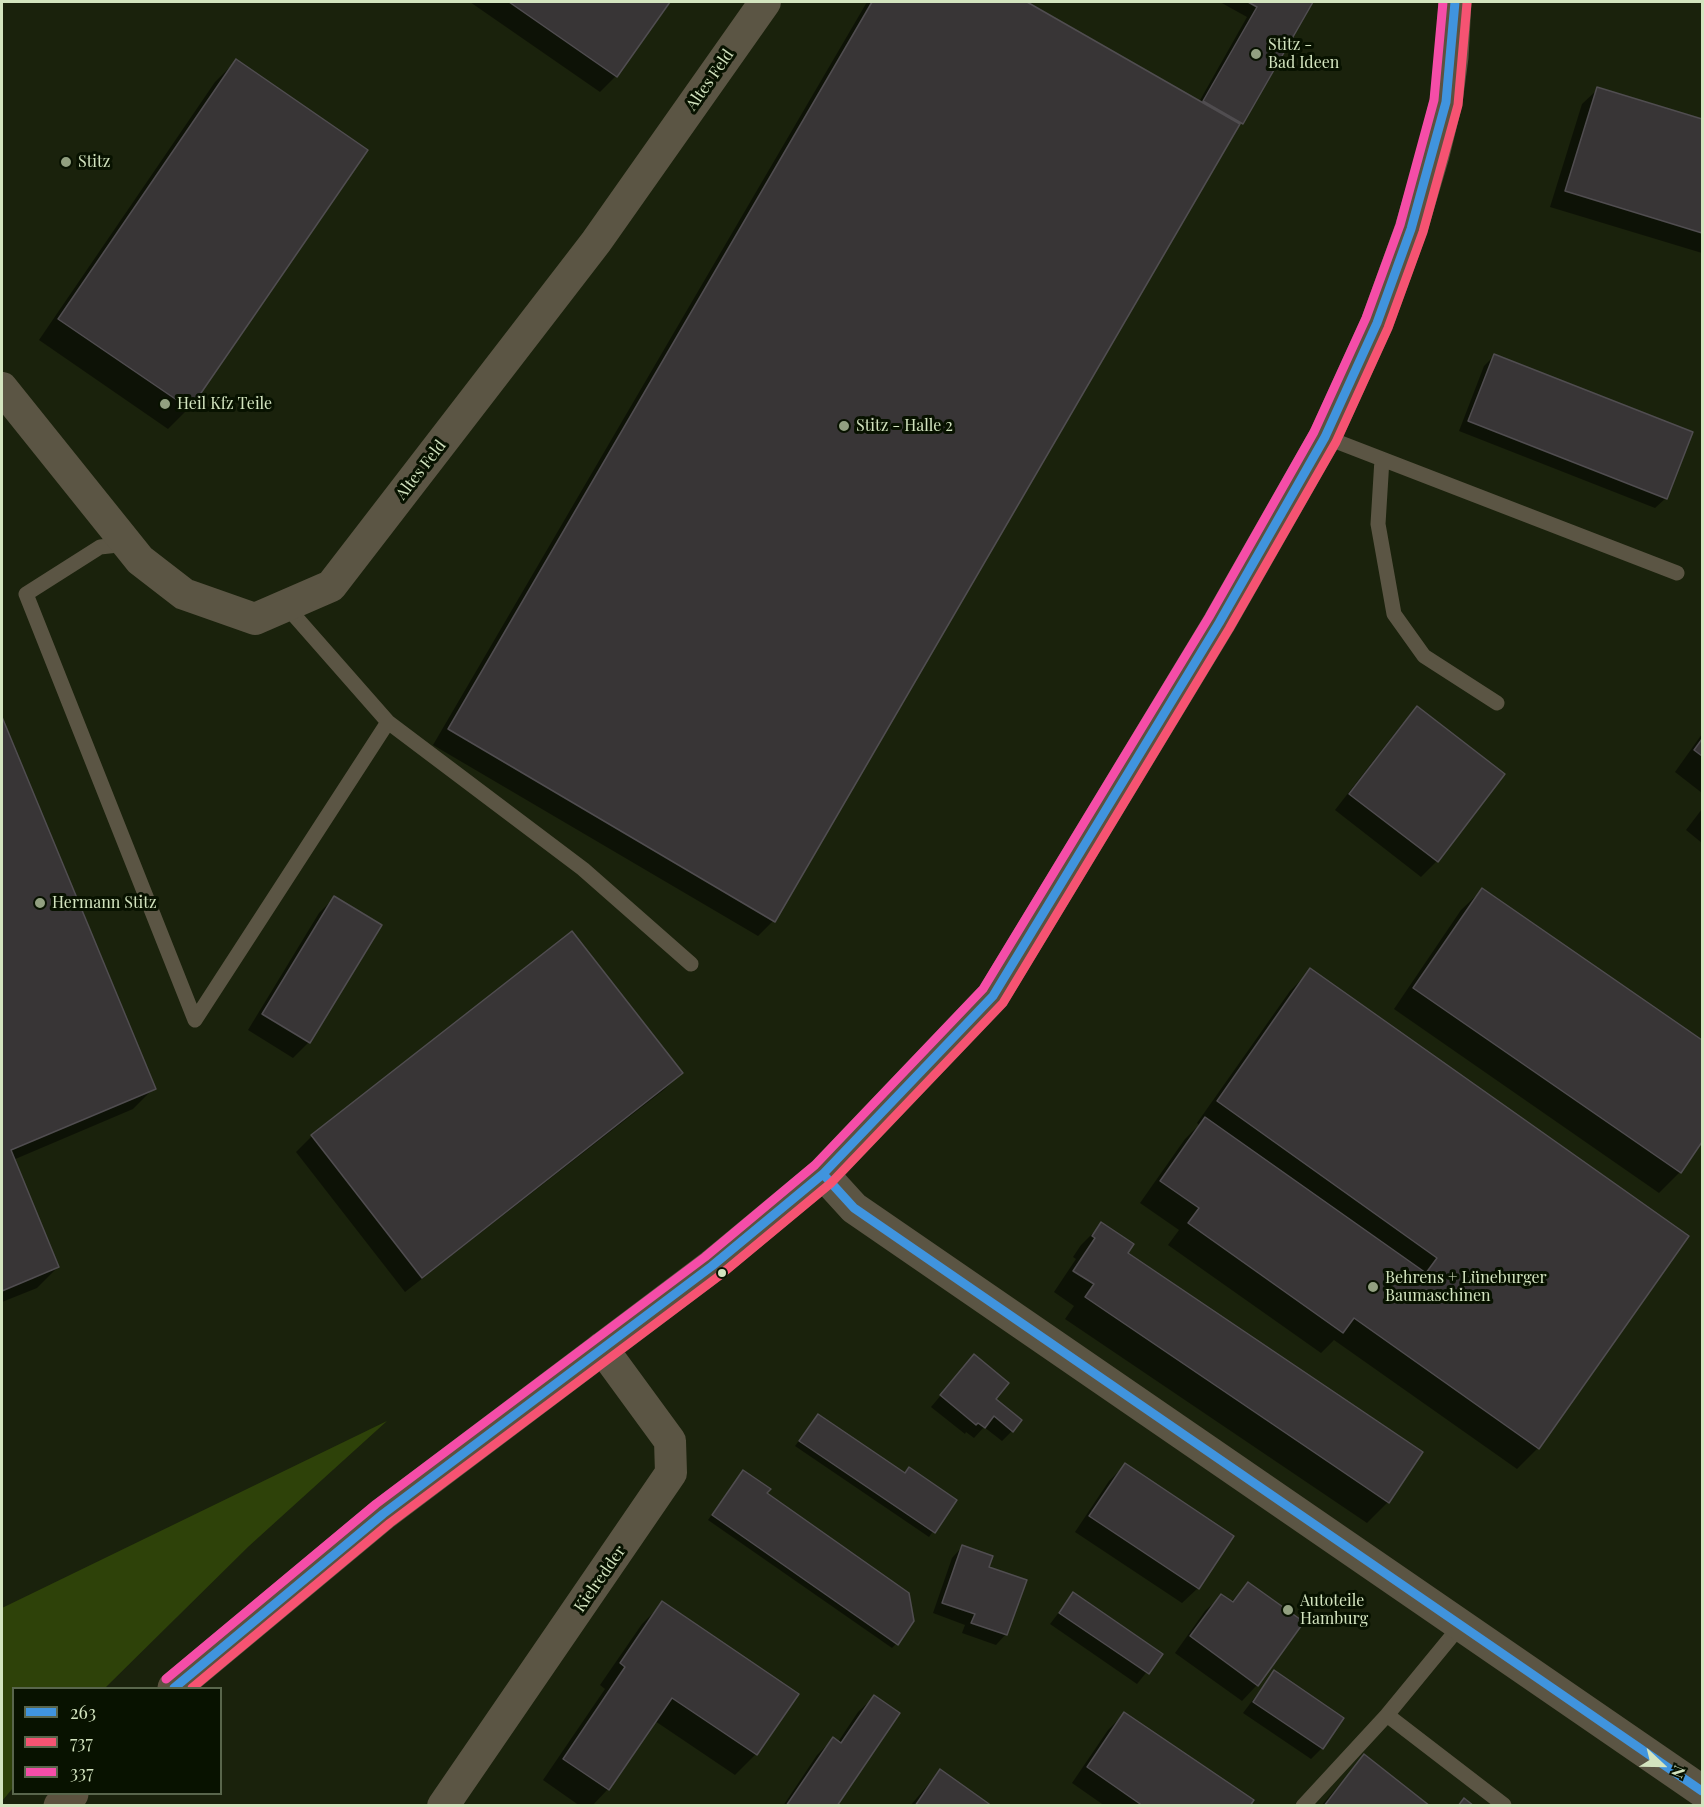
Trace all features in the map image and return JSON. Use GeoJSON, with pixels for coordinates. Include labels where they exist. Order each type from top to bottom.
{"type":"FeatureCollection","features":[{"type":"Feature","properties":{"kind":"main road"},"geometry":{"type":"LineString","coordinates":[[176,1687],[383,1515],[712,1266],[823,1174],[993,996],[1213,633],[1325,437],[1377,323],[1411,229],[1446,102],[1452,57],[1455,2]]}},
{"type":"Feature","properties":{"kind":"main road"},"geometry":{"type":"LineString","coordinates":[[60,1806],[71,1795]]}},
{"type":"Feature","properties":{"kind":"street","name":"Altes Feld"},"geometry":{"type":"LineString","coordinates":[[2,388],[140,560],[184,594],[255,619],[331,586],[596,242],[765,2]]}},
{"type":"Feature","properties":{"kind":"street"},"geometry":{"type":"LineString","coordinates":[[823,1174],[854,1208],[1702,1791]]}},
{"type":"Feature","properties":{"kind":"street","name":"Kielredder"},"geometry":{"type":"LineString","coordinates":[[443,1806],[671,1473],[670,1440],[602,1348]]}},
{"type":"Feature","properties":{"kind":"lane"},"geometry":{"type":"LineString","coordinates":[[1325,437],[1677,573]]}},
{"type":"Feature","properties":{"kind":"lane"},"geometry":{"type":"LineString","coordinates":[[1382,459],[1378,524],[1394,614],[1424,656],[1497,703]]}},
{"type":"Feature","properties":{"kind":"lane"},"geometry":{"type":"LineString","coordinates":[[127,544],[100,548],[26,594],[195,1020],[388,722]]}},
{"type":"Feature","properties":{"kind":"lane"},"geometry":{"type":"LineString","coordinates":[[286,606],[388,722],[582,869],[691,964]]}},
{"type":"Feature","properties":{"kind":"lane"},"geometry":{"type":"LineString","coordinates":[[1303,1806],[1387,1715],[1461,1624]]}},
{"type":"Feature","properties":{"kind":"lane"},"geometry":{"type":"LineString","coordinates":[[1387,1715],[1504,1805]]}},
{"type":"Feature","properties":{"kind":"green space"},"geometry":{"type":"Polygon","coordinates":[[[387,1421],[249,1546],[106,1687],[12,1687],[12,1789],[2,1801],[2,1608],[387,1421]]]}},
{"type":"Feature","properties":{"kind":"building"},"geometry":{"type":"Polygon","coordinates":[[[509,2],[670,2],[617,77],[509,2]]]}},
{"type":"Feature","properties":{"kind":"building","name":"Stitz - Halle 2"},"geometry":{"type":"Polygon","coordinates":[[[872,2],[1027,2],[1240,124],[775,922],[448,729],[872,2]]]}},
{"type":"Feature","properties":{"kind":"building","name":"Stitz - Bad Ideen"},"geometry":{"type":"Polygon","coordinates":[[[1248,2],[1313,2],[1243,124],[1203,101],[1257,7],[1248,2]]]}},
{"type":"Feature","properties":{"kind":"building"},"geometry":{"type":"Polygon","coordinates":[[[236,59],[368,150],[190,409],[58,319],[236,59]]]}},
{"type":"Feature","properties":{"kind":"building"},"geometry":{"type":"Polygon","coordinates":[[[1597,87],[1702,119],[1702,233],[1565,191],[1597,87]]]}},
{"type":"Feature","properties":{"kind":"building"},"geometry":{"type":"Polygon","coordinates":[[[1494,354],[1693,432],[1667,499],[1468,421],[1494,354]]]}},
{"type":"Feature","properties":{"kind":"building"},"geometry":{"type":"Polygon","coordinates":[[[1417,706],[1505,774],[1438,862],[1349,794],[1417,706]]]}},
{"type":"Feature","properties":{"kind":"building","name":"Hermann Stitz"},"geometry":{"type":"Polygon","coordinates":[[[2,717],[156,1089],[11,1150],[59,1267],[2,1291],[2,717]]]}},
{"type":"Feature","properties":{"kind":"building"},"geometry":{"type":"Polygon","coordinates":[[[1702,739],[1702,756],[1694,750],[1702,739]]]}},
{"type":"Feature","properties":{"kind":"building"},"geometry":{"type":"Polygon","coordinates":[[[1482,888],[1702,1040],[1702,1142],[1681,1173],[1413,988],[1482,888]]]}},
{"type":"Feature","properties":{"kind":"building"},"geometry":{"type":"Polygon","coordinates":[[[334,896],[382,925],[310,1043],[262,1014],[334,896]]]}},
{"type":"Feature","properties":{"kind":"building"},"geometry":{"type":"Polygon","coordinates":[[[572,931],[683,1073],[422,1278],[311,1135],[572,931]]]}},
{"type":"Feature","properties":{"kind":"building"},"geometry":{"type":"Polygon","coordinates":[[[1310,968],[1689,1236],[1539,1449],[1354,1318],[1343,1333],[1188,1223],[1199,1208],[1160,1181],[1205,1117],[1426,1273],[1437,1258],[1217,1101],[1310,968]]]}},
{"type":"Feature","properties":{"kind":"building"},"geometry":{"type":"Polygon","coordinates":[[[1101,1222],[1134,1244],[1128,1253],[1423,1452],[1389,1503],[1085,1297],[1094,1284],[1073,1271],[1095,1238],[1092,1236],[1101,1222]]]}},
{"type":"Feature","properties":{"kind":"building"},"geometry":{"type":"Polygon","coordinates":[[[974,1354],[1009,1383],[996,1399],[1022,1420],[1013,1432],[994,1416],[985,1428],[978,1423],[976,1425],[940,1395],[974,1354]]]}},
{"type":"Feature","properties":{"kind":"building"},"geometry":{"type":"Polygon","coordinates":[[[818,1414],[905,1473],[909,1467],[957,1500],[935,1533],[799,1441],[818,1414]]]}},
{"type":"Feature","properties":{"kind":"building"},"geometry":{"type":"Polygon","coordinates":[[[1125,1463],[1234,1536],[1199,1589],[1089,1516],[1125,1463]]]}},
{"type":"Feature","properties":{"kind":"building"},"geometry":{"type":"Polygon","coordinates":[[[743,1470],[771,1489],[767,1493],[909,1593],[914,1621],[898,1645],[712,1515],[743,1470]]]}},
{"type":"Feature","properties":{"kind":"building"},"geometry":{"type":"Polygon","coordinates":[[[962,1545],[993,1556],[989,1567],[1027,1580],[1007,1635],[971,1623],[975,1614],[942,1603],[962,1545]]]}},
{"type":"Feature","properties":{"kind":"building"},"geometry":{"type":"Polygon","coordinates":[[[1248,1582],[1304,1622],[1258,1686],[1190,1636],[1221,1594],[1233,1602],[1248,1582]]]}},
{"type":"Feature","properties":{"kind":"building"},"geometry":{"type":"Polygon","coordinates":[[[1073,1592],[1163,1654],[1149,1674],[1059,1613],[1073,1592]]]}},
{"type":"Feature","properties":{"kind":"building"},"geometry":{"type":"Polygon","coordinates":[[[662,1601],[799,1694],[757,1755],[672,1698],[609,1790],[563,1759],[625,1667],[620,1663],[662,1601]]]}},
{"type":"Feature","properties":{"kind":"building"},"geometry":{"type":"Polygon","coordinates":[[[1274,1670],[1344,1718],[1323,1749],[1253,1702],[1274,1670]]]}},
{"type":"Feature","properties":{"kind":"building"},"geometry":{"type":"Polygon","coordinates":[[[874,1695],[900,1713],[837,1806],[786,1806],[833,1737],[841,1743],[874,1695]]]}},
{"type":"Feature","properties":{"kind":"building"},"geometry":{"type":"Polygon","coordinates":[[[1124,1712],[1254,1800],[1250,1806],[1143,1806],[1087,1767],[1124,1712]]]}},
{"type":"Feature","properties":{"kind":"building"},"geometry":{"type":"Polygon","coordinates":[[[1364,1754],[1430,1806],[1324,1806],[1364,1754]]]}},
{"type":"Feature","properties":{"kind":"building"},"geometry":{"type":"Polygon","coordinates":[[[940,1769],[992,1806],[915,1806],[940,1769]]]}},
{"type":"Feature","properties":{"kind":"building"},"geometry":{"type":"Polygon","coordinates":[[[1464,1798],[1474,1806],[1458,1806],[1464,1798]]]}},
{"type":"Feature","properties":{"kind":"transit line","name":"337"},"geometry":{"type":"LineString","coordinates":[[166,1679],[376,1504],[705,1257],[815,1165],[983,989],[1209,617],[1314,432],[1366,318],[1400,225],[1434,100],[1443,2]]}},
{"type":"Feature","properties":{"kind":"transit line","name":"263"},"geometry":{"type":"LineString","coordinates":[[175,1687],[383,1514],[712,1266],[823,1174],[993,996],[1219,623],[1325,437],[1377,323],[1411,229],[1446,102],[1455,2]]}},
{"type":"Feature","properties":{"kind":"transit line","name":"737"},"geometry":{"type":"LineString","coordinates":[[193,1687],[390,1523],[719,1276],[831,1183],[1003,1003],[1229,629],[1336,442],[1388,328],[1423,232],[1458,105],[1467,3]]}},
{"type":"Feature","properties":{"kind":"transit line","name":"263"},"geometry":{"type":"LineString","coordinates":[[823,1174],[854,1208],[1702,1791]]}},
{"type":"Feature","properties":{"kind":"place","name":"Stitz - Bad Ideen"},"geometry":{"type":"Point","coordinates":[1256,54]}},
{"type":"Feature","properties":{"kind":"place","name":"Stitz"},"geometry":{"type":"Point","coordinates":[66,162]}},
{"type":"Feature","properties":{"kind":"place","name":"Heil Kfz Teile"},"geometry":{"type":"Point","coordinates":[165,404]}},
{"type":"Feature","properties":{"kind":"place","name":"Stitz - Halle 2"},"geometry":{"type":"Point","coordinates":[844,426]}},
{"type":"Feature","properties":{"kind":"place","name":"Hermann Stitz"},"geometry":{"type":"Point","coordinates":[40,903]}},
{"type":"Feature","properties":{"kind":"place","name":"Behrens + Lüneburger Baumaschinen"},"geometry":{"type":"Point","coordinates":[1373,1287]}},
{"type":"Feature","properties":{"kind":"place","name":"Autoteile Hamburg"},"geometry":{"type":"Point","coordinates":[1288,1610]}}]}
